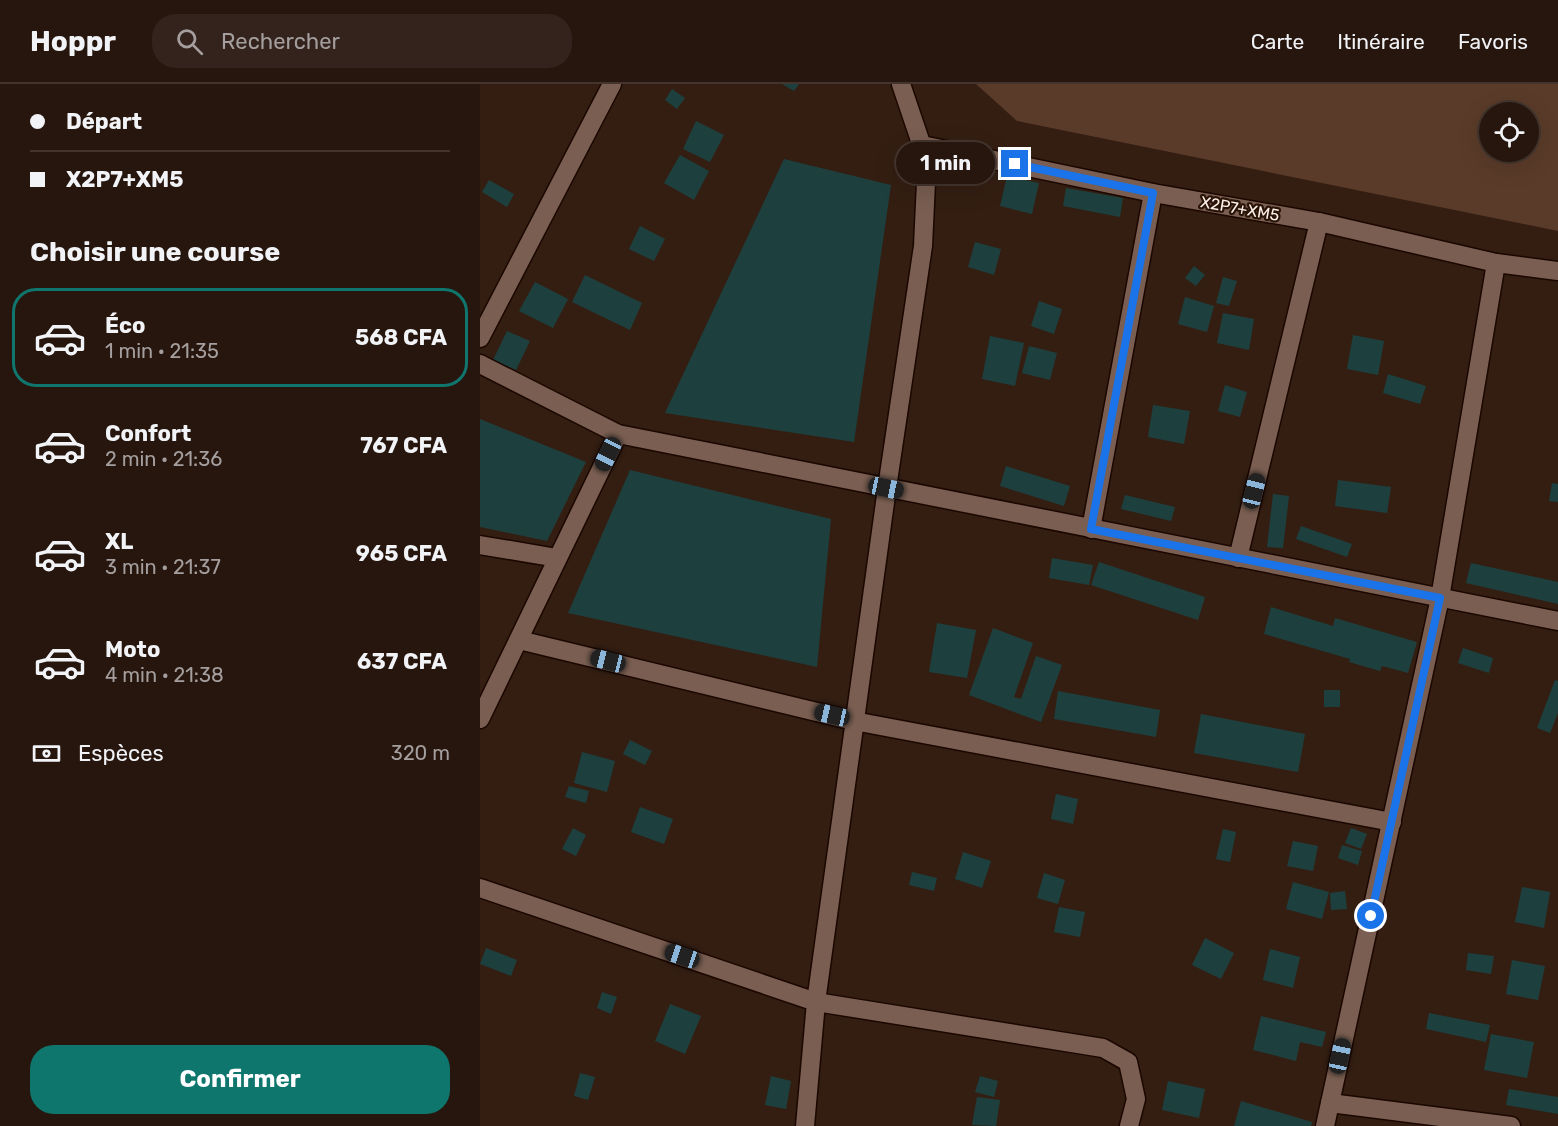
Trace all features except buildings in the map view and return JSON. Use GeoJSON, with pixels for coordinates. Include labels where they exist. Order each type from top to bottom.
{"type":"FeatureCollection","features":[{"type":"Feature","properties":{"kind":"street"},"geometry":{"type":"LineString","coordinates":[[480,338],[612,84]]}},
{"type":"Feature","properties":{"kind":"street"},"geometry":{"type":"LineString","coordinates":[[805,1126],[816,1002],[886,488],[922,246],[927,161],[901,84]]}},
{"type":"Feature","properties":{"kind":"street","name":"X2P7+XM5"},"geometry":{"type":"LineString","coordinates":[[922,145],[1153,193],[1319,222],[1496,263],[1558,271]]}},
{"type":"Feature","properties":{"kind":"street"},"geometry":{"type":"LineString","coordinates":[[1091,529],[1153,193]]}},
{"type":"Feature","properties":{"kind":"street"},"geometry":{"type":"LineString","coordinates":[[1238,558],[1319,222]]}},
{"type":"Feature","properties":{"kind":"street"},"geometry":{"type":"LineString","coordinates":[[1325,1126],[1440,598],[1496,263]]}},
{"type":"Feature","properties":{"kind":"street"},"geometry":{"type":"LineString","coordinates":[[480,364],[618,434],[1558,621]]}},
{"type":"Feature","properties":{"kind":"street"},"geometry":{"type":"LineString","coordinates":[[480,719],[618,434]]}},
{"type":"Feature","properties":{"kind":"street"},"geometry":{"type":"LineString","coordinates":[[480,545],[557,558]]}},
{"type":"Feature","properties":{"kind":"street"},"geometry":{"type":"LineString","coordinates":[[519,640],[855,720],[1392,822]]}},
{"type":"Feature","properties":{"kind":"street"},"geometry":{"type":"LineString","coordinates":[[480,888],[816,1002],[1103,1048],[1128,1062],[1136,1099],[1129,1126]]}},
{"type":"Feature","properties":{"kind":"street"},"geometry":{"type":"LineString","coordinates":[[1330,1102],[1511,1126]]}},
{"type":"Feature","properties":{"kind":"shaded area"},"geometry":{"type":"Polygon","coordinates":[[[976,84],[1558,84],[1558,231],[1017,121],[976,84]]]}},
{"type":"Feature","properties":{"kind":"route"},"geometry":{"type":"LineString","coordinates":[[1015,164],[1153,193],[1091,529],[1440,598],[1371,916]]}}]}
